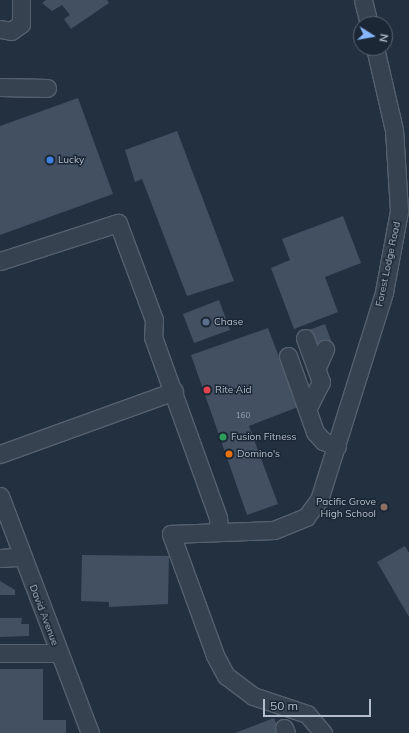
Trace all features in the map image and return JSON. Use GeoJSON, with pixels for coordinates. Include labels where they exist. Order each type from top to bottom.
{"type":"FeatureCollection","features":[{"type":"Feature","properties":{"kind":"street"},"geometry":{"type":"LineString","coordinates":[[0,29],[11,31],[21,24],[21,0]]}},
{"type":"Feature","properties":{"kind":"street"},"geometry":{"type":"LineString","coordinates":[[363,0],[367,16]]}},
{"type":"Feature","properties":{"kind":"street","name":"Forest Lodge Road"},"geometry":{"type":"LineString","coordinates":[[219,530],[274,530],[306,517],[319,500],[337,446],[384,292],[399,211],[394,130],[377,56]]}},
{"type":"Feature","properties":{"kind":"street"},"geometry":{"type":"LineString","coordinates":[[0,87],[47,88]]}},
{"type":"Feature","properties":{"kind":"street"},"geometry":{"type":"LineString","coordinates":[[7,259],[118,223],[154,320],[153,337],[174,391],[218,518],[219,530],[171,534],[215,655],[226,676],[239,688],[307,714],[323,733]]}},
{"type":"Feature","properties":{"kind":"street"},"geometry":{"type":"LineString","coordinates":[[305,338],[317,367],[320,382],[307,409]]}},
{"type":"Feature","properties":{"kind":"street"},"geometry":{"type":"LineString","coordinates":[[317,367],[325,349]]}},
{"type":"Feature","properties":{"kind":"street"},"geometry":{"type":"LineString","coordinates":[[288,356],[315,432],[323,441],[337,446]]}},
{"type":"Feature","properties":{"kind":"street"},"geometry":{"type":"LineString","coordinates":[[0,454],[174,391]]}},
{"type":"Feature","properties":{"kind":"street","name":"David Avenue"},"geometry":{"type":"LineString","coordinates":[[0,496],[90,733]]}},
{"type":"Feature","properties":{"kind":"street"},"geometry":{"type":"LineString","coordinates":[[0,558],[22,557]]}},
{"type":"Feature","properties":{"kind":"street"},"geometry":{"type":"LineString","coordinates":[[0,653],[59,653]]}},
{"type":"Feature","properties":{"kind":"building"},"geometry":{"type":"Polygon","coordinates":[[[46,0],[107,0],[109,3],[71,29],[64,19],[70,15],[62,5],[52,11],[42,3],[46,0]]]}},
{"type":"Feature","properties":{"kind":"building","name":"Lucky"},"geometry":{"type":"Polygon","coordinates":[[[78,98],[113,194],[0,235],[0,126],[78,98]]]}},
{"type":"Feature","properties":{"kind":"building"},"geometry":{"type":"Polygon","coordinates":[[[177,131],[234,281],[187,296],[142,179],[135,182],[125,150],[177,131]]]}},
{"type":"Feature","properties":{"kind":"building"},"geometry":{"type":"Polygon","coordinates":[[[343,216],[361,263],[325,277],[338,312],[294,329],[271,268],[290,260],[282,239],[343,216]]]}},
{"type":"Feature","properties":{"kind":"building","name":"Chase"},"geometry":{"type":"Polygon","coordinates":[[[219,300],[230,330],[194,343],[183,314],[219,300]]]}},
{"type":"Feature","properties":{"kind":"building"},"geometry":{"type":"Polygon","coordinates":[[[325,324],[332,343],[313,350],[306,331],[325,324]]]}},
{"type":"Feature","properties":{"kind":"building"},"geometry":{"type":"Polygon","coordinates":[[[268,328],[298,407],[249,426],[278,504],[247,515],[191,355],[268,328]]]}},
{"type":"Feature","properties":{"kind":"building"},"geometry":{"type":"Polygon","coordinates":[[[405,546],[409,553],[409,617],[377,562],[405,546]]]}},
{"type":"Feature","properties":{"kind":"building"},"geometry":{"type":"Polygon","coordinates":[[[82,555],[169,556],[168,604],[109,607],[109,602],[81,601],[82,555]]]}},
{"type":"Feature","properties":{"kind":"building"},"geometry":{"type":"Polygon","coordinates":[[[0,581],[15,590],[15,595],[0,595],[0,581]]]}},
{"type":"Feature","properties":{"kind":"building"},"geometry":{"type":"Polygon","coordinates":[[[0,618],[22,618],[21,624],[29,624],[29,636],[0,637],[0,618]]]}},
{"type":"Feature","properties":{"kind":"building"},"geometry":{"type":"Polygon","coordinates":[[[0,669],[43,669],[43,720],[66,720],[66,733],[0,733],[0,669]]]}},
{"type":"Feature","properties":{"kind":"building"},"geometry":{"type":"Polygon","coordinates":[[[274,718],[280,733],[235,733],[274,718]]]}},
{"type":"Feature","properties":{"kind":"place","name":"Lucky"},"geometry":{"type":"Point","coordinates":[50,160]}},
{"type":"Feature","properties":{"kind":"place","name":"Chase"},"geometry":{"type":"Point","coordinates":[206,322]}},
{"type":"Feature","properties":{"kind":"place","name":"Rite Aid"},"geometry":{"type":"Point","coordinates":[207,390]}},
{"type":"Feature","properties":{"kind":"place","name":"Fusion Fitness"},"geometry":{"type":"Point","coordinates":[223,437]}},
{"type":"Feature","properties":{"kind":"place","name":"Domino's"},"geometry":{"type":"Point","coordinates":[229,454]}},
{"type":"Feature","properties":{"kind":"place","name":"Pacific Grove High School"},"geometry":{"type":"Point","coordinates":[384,507]}}]}
